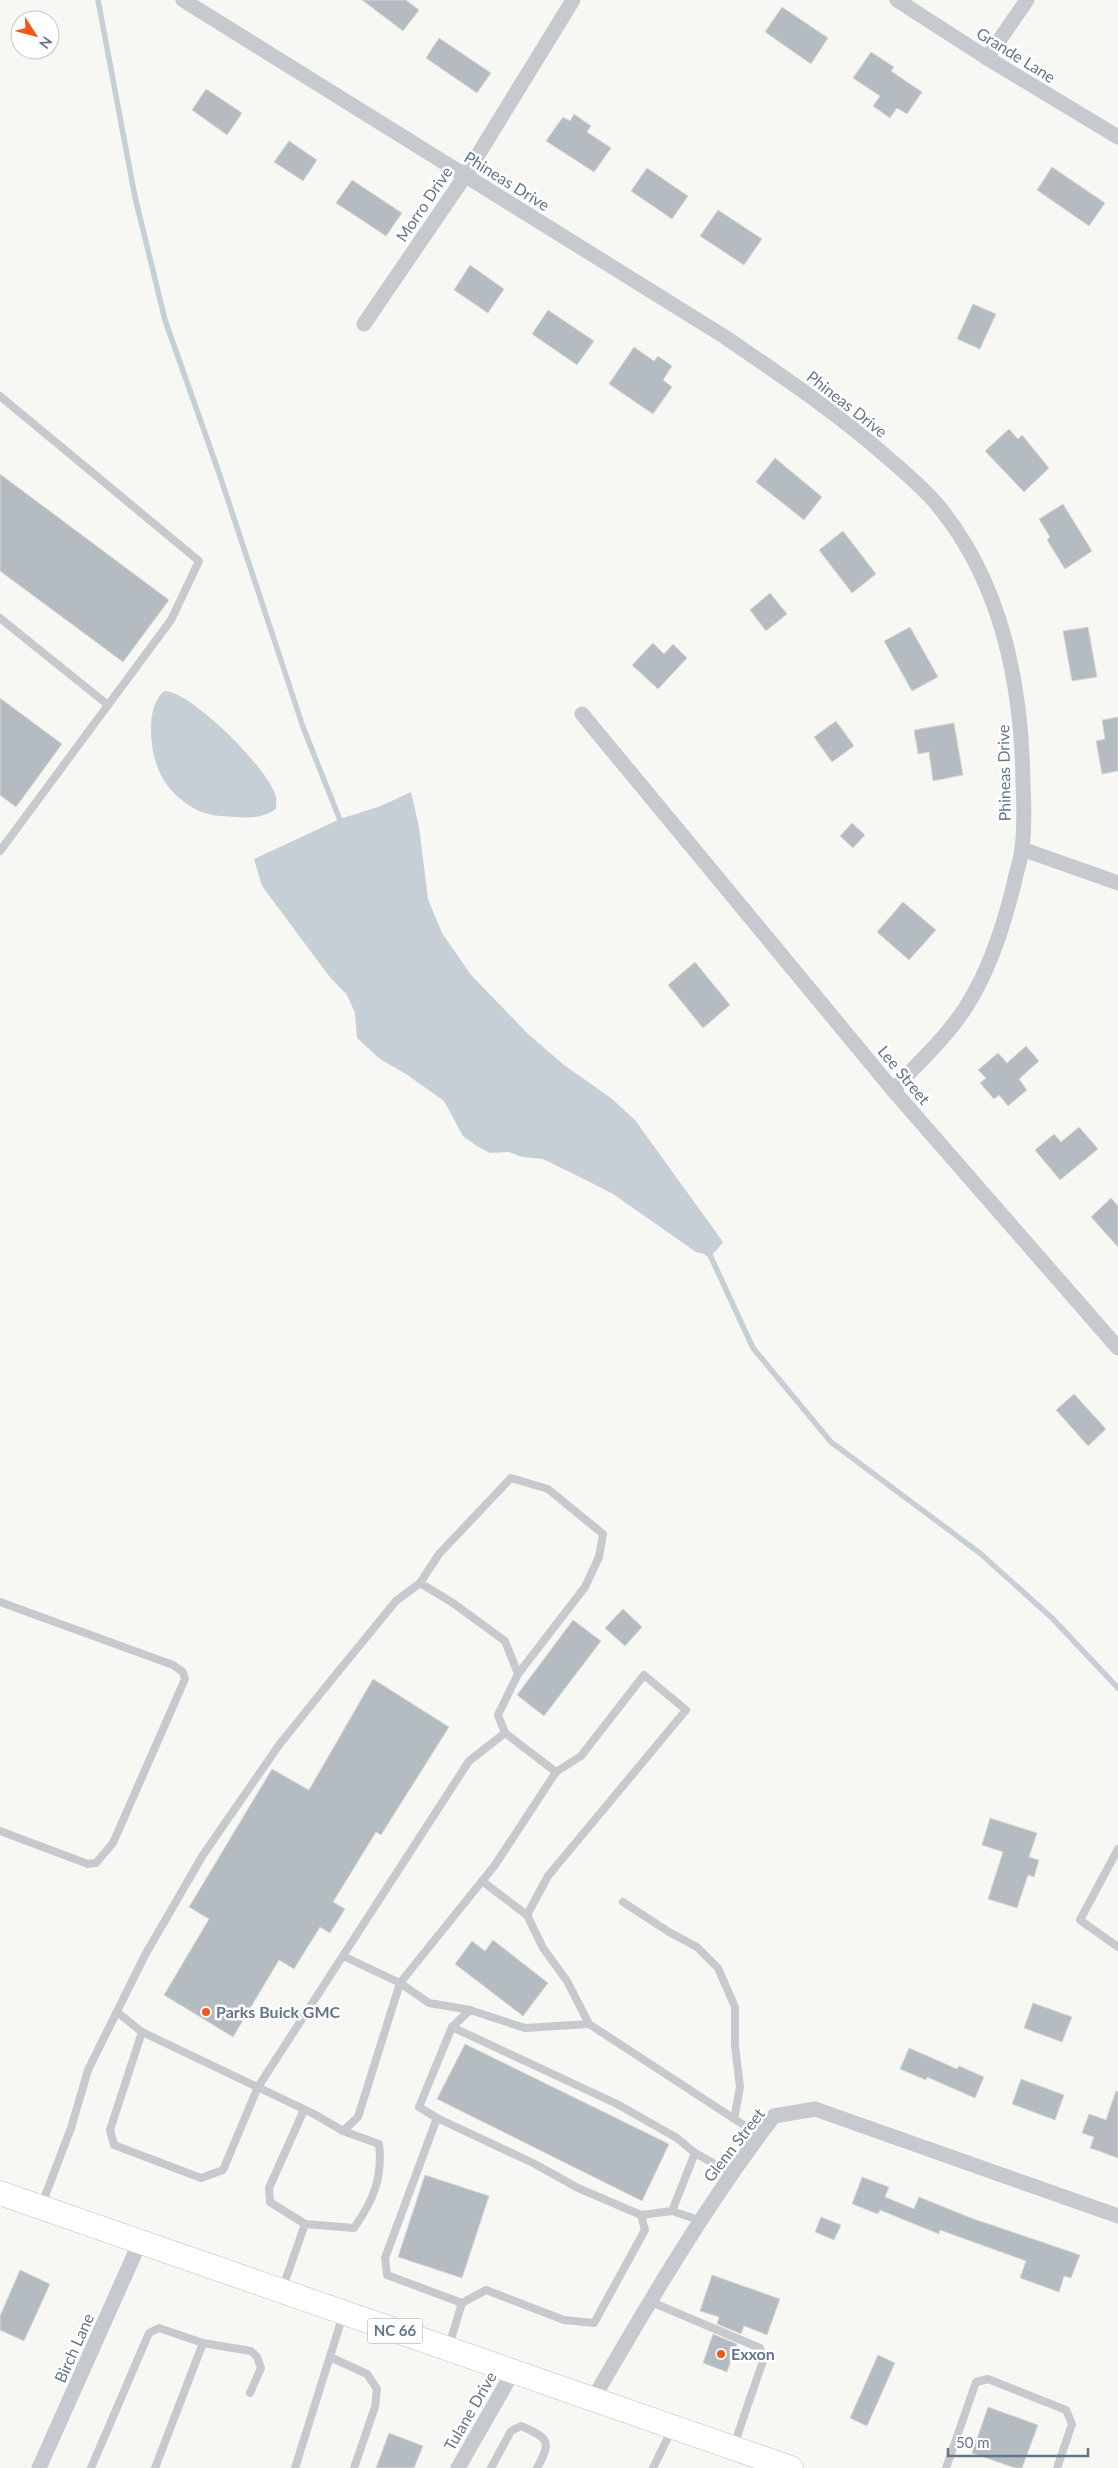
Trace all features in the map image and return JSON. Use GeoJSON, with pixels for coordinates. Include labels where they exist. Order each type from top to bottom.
{"type":"FeatureCollection","features":[{"type":"Feature","properties":{"kind":"main road","name":"NC 66"},"geometry":{"type":"LineString","coordinates":[[0,2193],[790,2468]]}},
{"type":"Feature","properties":{"kind":"street","name":"Phineas Drive"},"geometry":{"type":"LineString","coordinates":[[183,0],[725,337],[810,395],[864,437],[916,482],[939,506],[977,564],[991,596],[1007,645],[1016,686],[1023,737],[1022,849],[997,944],[974,992],[946,1034],[893,1090]]}},
{"type":"Feature","properties":{"kind":"street","name":"Morro Drive"},"geometry":{"type":"LineString","coordinates":[[364,324],[465,176],[573,0]]}},
{"type":"Feature","properties":{"kind":"street","name":"Grande Lane"},"geometry":{"type":"LineString","coordinates":[[897,0],[987,58],[1118,137]]}},
{"type":"Feature","properties":{"kind":"street"},"geometry":{"type":"LineString","coordinates":[[987,58],[1027,0]]}},
{"type":"Feature","properties":{"kind":"street","name":"Lee Street"},"geometry":{"type":"LineString","coordinates":[[582,714],[893,1090],[1118,1348]]}},
{"type":"Feature","properties":{"kind":"street"},"geometry":{"type":"LineString","coordinates":[[1022,849],[1118,883]]}},
{"type":"Feature","properties":{"kind":"street","name":"Glenn Street"},"geometry":{"type":"LineString","coordinates":[[594,2399],[649,2301],[731,2173],[774,2116],[815,2109],[1118,2216]]}},
{"type":"Feature","properties":{"kind":"street","name":"Birch Lane"},"geometry":{"type":"LineString","coordinates":[[39,2468],[140,2242]]}},
{"type":"Feature","properties":{"kind":"street","name":"Tulane Drive"},"geometry":{"type":"LineString","coordinates":[[458,2468],[513,2372]]}},
{"type":"Feature","properties":{"kind":"lane"},"geometry":{"type":"LineString","coordinates":[[0,396],[199,561],[171,620],[0,851]]}},
{"type":"Feature","properties":{"kind":"lane"},"geometry":{"type":"LineString","coordinates":[[0,618],[108,705]]}},
{"type":"Feature","properties":{"kind":"lane"},"geometry":{"type":"LineString","coordinates":[[41,2207],[71,2128],[88,2070],[145,1955],[203,1855],[279,1745],[396,1601],[420,1583],[439,1554],[511,1478],[548,1489],[603,1534],[599,1557],[585,1587],[518,1674],[498,1715],[505,1733],[556,1772]]}},
{"type":"Feature","properties":{"kind":"lane"},"geometry":{"type":"LineString","coordinates":[[420,1583],[453,1603],[505,1641],[518,1674]]}},
{"type":"Feature","properties":{"kind":"lane"},"geometry":{"type":"LineString","coordinates":[[0,1602],[173,1665],[183,1672],[185,1679],[112,1843],[96,1863],[88,1864],[0,1830]]}},
{"type":"Feature","properties":{"kind":"lane"},"geometry":{"type":"LineString","coordinates":[[343,2131],[358,2117],[400,1983],[482,1881],[556,1772],[581,1756],[644,1675],[686,1710],[548,1876],[527,1915]]}},
{"type":"Feature","properties":{"kind":"lane"},"geometry":{"type":"LineString","coordinates":[[142,2032],[110,2130],[114,2145],[201,2178],[224,2170],[258,2088],[469,1761],[505,1733]]}},
{"type":"Feature","properties":{"kind":"lane"},"geometry":{"type":"LineString","coordinates":[[1118,1849],[1080,1920],[1118,1947]]}},
{"type":"Feature","properties":{"kind":"lane"},"geometry":{"type":"LineString","coordinates":[[482,1881],[527,1915],[543,1948],[567,1982],[589,2024],[760,2135]]}},
{"type":"Feature","properties":{"kind":"lane"},"geometry":{"type":"LineString","coordinates":[[623,1902],[669,1932],[697,1947],[718,1968],[735,2007],[735,2046],[740,2087],[734,2118]]}},
{"type":"Feature","properties":{"kind":"lane"},"geometry":{"type":"LineString","coordinates":[[344,1956],[400,1983],[428,2003],[470,2010],[524,2028],[589,2024]]}},
{"type":"Feature","properties":{"kind":"lane"},"geometry":{"type":"LineString","coordinates":[[470,2010],[452,2027],[419,2107],[437,2118],[533,2162],[578,2188],[641,2215],[672,2211],[702,2221]]}},
{"type":"Feature","properties":{"kind":"lane"},"geometry":{"type":"LineString","coordinates":[[117,2012],[142,2032],[304,2110],[343,2131],[379,2144],[382,2166],[369,2207],[354,2228],[305,2224],[270,2202],[270,2188],[304,2110]]}},
{"type":"Feature","properties":{"kind":"lane"},"geometry":{"type":"LineString","coordinates":[[452,2027],[617,2104],[677,2138],[695,2154],[731,2173]]}},
{"type":"Feature","properties":{"kind":"lane"},"geometry":{"type":"LineString","coordinates":[[437,2118],[385,2258],[387,2275],[462,2304]]}},
{"type":"Feature","properties":{"kind":"lane"},"geometry":{"type":"LineString","coordinates":[[672,2211],[695,2154]]}},
{"type":"Feature","properties":{"kind":"lane"},"geometry":{"type":"LineString","coordinates":[[448,2349],[462,2304],[486,2290],[564,2320],[594,2323],[645,2230],[641,2215]]}},
{"type":"Feature","properties":{"kind":"lane"},"geometry":{"type":"LineString","coordinates":[[282,2292],[305,2224]]}},
{"type":"Feature","properties":{"kind":"lane"},"geometry":{"type":"LineString","coordinates":[[649,2301],[760,2348],[764,2358],[733,2448]]}},
{"type":"Feature","properties":{"kind":"lane"},"geometry":{"type":"LineString","coordinates":[[295,2468],[343,2313]]}},
{"type":"Feature","properties":{"kind":"lane"},"geometry":{"type":"LineString","coordinates":[[91,2468],[149,2333],[159,2328],[203,2343],[251,2351],[257,2357],[261,2368],[250,2393]]}},
{"type":"Feature","properties":{"kind":"lane"},"geometry":{"type":"LineString","coordinates":[[155,2468],[203,2343]]}},
{"type":"Feature","properties":{"kind":"lane"},"geometry":{"type":"LineString","coordinates":[[330,2357],[367,2374],[377,2390],[375,2407],[354,2468]]}},
{"type":"Feature","properties":{"kind":"lane"},"geometry":{"type":"LineString","coordinates":[[946,2468],[976,2382],[988,2379],[1066,2410],[1072,2424],[1057,2468]]}},
{"type":"Feature","properties":{"kind":"lane"},"geometry":{"type":"LineString","coordinates":[[490,2468],[511,2431],[521,2426],[541,2434],[546,2440],[547,2450],[537,2468]]}},
{"type":"Feature","properties":{"kind":"lane"},"geometry":{"type":"LineString","coordinates":[[653,2468],[673,2427]]}},
{"type":"Feature","properties":{"kind":"shaded area"},"geometry":{"type":"Polygon","coordinates":[[[164,691],[176,694],[192,703],[228,734],[260,769],[271,785],[276,797],[276,809],[261,816],[252,817],[214,815],[195,809],[174,793],[158,768],[152,745],[151,720],[158,699],[164,691]]]}},
{"type":"Feature","properties":{"kind":"shaded area"},"geometry":{"type":"Polygon","coordinates":[[[411,792],[419,827],[428,899],[442,933],[471,975],[528,1034],[564,1065],[611,1098],[635,1120],[723,1242],[715,1252],[710,1255],[696,1252],[613,1194],[543,1159],[522,1157],[509,1152],[490,1153],[477,1146],[463,1136],[444,1101],[406,1074],[380,1059],[357,1038],[355,1013],[347,995],[329,976],[262,886],[254,859],[340,819],[381,806],[411,792]]]}},
{"type":"Feature","properties":{"kind":"building"},"geometry":{"type":"Polygon","coordinates":[[[362,0],[406,0],[419,10],[403,31],[362,0]]]}},
{"type":"Feature","properties":{"kind":"building"},"geometry":{"type":"Polygon","coordinates":[[[782,7],[828,38],[811,64],[765,32],[782,7]]]}},
{"type":"Feature","properties":{"kind":"building"},"geometry":{"type":"Polygon","coordinates":[[[439,38],[491,73],[477,93],[426,58],[439,38]]]}},
{"type":"Feature","properties":{"kind":"building"},"geometry":{"type":"Polygon","coordinates":[[[871,52],[894,67],[891,71],[922,92],[907,114],[897,108],[890,118],[873,106],[880,96],[853,78],[871,52]]]}},
{"type":"Feature","properties":{"kind":"building"},"geometry":{"type":"Polygon","coordinates":[[[206,89],[242,113],[227,135],[192,110],[206,89]]]}},
{"type":"Feature","properties":{"kind":"building"},"geometry":{"type":"Polygon","coordinates":[[[574,114],[591,126],[587,132],[611,148],[594,172],[546,141],[563,117],[570,121],[574,114]]]}},
{"type":"Feature","properties":{"kind":"building"},"geometry":{"type":"Polygon","coordinates":[[[289,141],[317,160],[303,181],[274,162],[289,141]]]}},
{"type":"Feature","properties":{"kind":"building"},"geometry":{"type":"Polygon","coordinates":[[[1052,167],[1105,203],[1089,226],[1037,190],[1052,167]]]}},
{"type":"Feature","properties":{"kind":"building"},"geometry":{"type":"Polygon","coordinates":[[[647,168],[688,196],[672,219],[631,191],[647,168]]]}},
{"type":"Feature","properties":{"kind":"building"},"geometry":{"type":"Polygon","coordinates":[[[352,180],[402,213],[386,236],[336,203],[352,180]]]}},
{"type":"Feature","properties":{"kind":"building"},"geometry":{"type":"Polygon","coordinates":[[[718,210],[762,239],[744,265],[700,236],[718,210]]]}},
{"type":"Feature","properties":{"kind":"building"},"geometry":{"type":"Polygon","coordinates":[[[470,265],[504,289],[488,313],[454,290],[470,265]]]}},
{"type":"Feature","properties":{"kind":"building"},"geometry":{"type":"Polygon","coordinates":[[[973,304],[996,314],[980,349],[957,339],[973,304]]]}},
{"type":"Feature","properties":{"kind":"building"},"geometry":{"type":"Polygon","coordinates":[[[548,310],[594,341],[577,365],[532,334],[548,310]]]}},
{"type":"Feature","properties":{"kind":"building"},"geometry":{"type":"Polygon","coordinates":[[[634,347],[654,361],[658,356],[672,366],[663,380],[672,387],[653,414],[609,384],[634,347]]]}},
{"type":"Feature","properties":{"kind":"building"},"geometry":{"type":"Polygon","coordinates":[[[1009,429],[1018,439],[1022,435],[1049,468],[1024,492],[985,451],[1009,429]]]}},
{"type":"Feature","properties":{"kind":"building"},"geometry":{"type":"Polygon","coordinates":[[[775,458],[822,497],[804,520],[756,482],[775,458]]]}},
{"type":"Feature","properties":{"kind":"building"},"geometry":{"type":"Polygon","coordinates":[[[0,474],[169,600],[123,662],[0,571],[0,474]]]}},
{"type":"Feature","properties":{"kind":"building"},"geometry":{"type":"Polygon","coordinates":[[[1063,504],[1092,551],[1065,569],[1047,540],[1050,537],[1039,519],[1063,504]]]}},
{"type":"Feature","properties":{"kind":"building"},"geometry":{"type":"Polygon","coordinates":[[[843,531],[876,574],[852,593],[819,550],[843,531]]]}},
{"type":"Feature","properties":{"kind":"building"},"geometry":{"type":"Polygon","coordinates":[[[770,593],[787,614],[766,631],[750,610],[770,593]]]}},
{"type":"Feature","properties":{"kind":"building"},"geometry":{"type":"Polygon","coordinates":[[[910,627],[938,677],[912,691],[884,641],[910,627]]]}},
{"type":"Feature","properties":{"kind":"building"},"geometry":{"type":"Polygon","coordinates":[[[1088,627],[1097,677],[1072,681],[1063,631],[1088,627]]]}},
{"type":"Feature","properties":{"kind":"building"},"geometry":{"type":"Polygon","coordinates":[[[653,643],[664,654],[673,644],[687,658],[658,689],[632,665],[653,643]]]}},
{"type":"Feature","properties":{"kind":"building"},"geometry":{"type":"Polygon","coordinates":[[[0,698],[62,744],[16,807],[0,795],[0,698]]]}},
{"type":"Feature","properties":{"kind":"building"},"geometry":{"type":"Polygon","coordinates":[[[1118,717],[1118,771],[1102,774],[1096,741],[1105,739],[1102,720],[1118,717]]]}},
{"type":"Feature","properties":{"kind":"building"},"geometry":{"type":"Polygon","coordinates":[[[836,721],[854,746],[832,762],[814,737],[836,721]]]}},
{"type":"Feature","properties":{"kind":"building"},"geometry":{"type":"Polygon","coordinates":[[[954,723],[963,775],[933,781],[929,752],[918,754],[914,730],[954,723]]]}},
{"type":"Feature","properties":{"kind":"building"},"geometry":{"type":"Polygon","coordinates":[[[852,823],[865,835],[853,848],[840,836],[852,823]]]}},
{"type":"Feature","properties":{"kind":"building"},"geometry":{"type":"Polygon","coordinates":[[[903,902],[936,930],[909,960],[877,932],[903,902]]]}},
{"type":"Feature","properties":{"kind":"building"},"geometry":{"type":"Polygon","coordinates":[[[695,962],[730,1005],[703,1028],[668,985],[695,962]]]}},
{"type":"Feature","properties":{"kind":"building"},"geometry":{"type":"Polygon","coordinates":[[[1026,1046],[1039,1061],[1019,1079],[1027,1090],[1008,1106],[999,1095],[994,1099],[980,1083],[986,1078],[978,1070],[998,1053],[1007,1063],[1026,1046]]]}},
{"type":"Feature","properties":{"kind":"building"},"geometry":{"type":"Polygon","coordinates":[[[1079,1127],[1098,1149],[1060,1180],[1035,1150],[1054,1134],[1061,1142],[1079,1127]]]}},
{"type":"Feature","properties":{"kind":"building"},"geometry":{"type":"Polygon","coordinates":[[[1111,1198],[1118,1206],[1118,1247],[1091,1217],[1111,1198]]]}},
{"type":"Feature","properties":{"kind":"building"},"geometry":{"type":"Polygon","coordinates":[[[1074,1394],[1106,1429],[1088,1446],[1056,1410],[1074,1394]]]}},
{"type":"Feature","properties":{"kind":"building"},"geometry":{"type":"Polygon","coordinates":[[[623,1609],[642,1627],[625,1646],[605,1628],[623,1609]]]}},
{"type":"Feature","properties":{"kind":"building"},"geometry":{"type":"Polygon","coordinates":[[[573,1620],[601,1641],[544,1716],[517,1695],[573,1620]]]}},
{"type":"Feature","properties":{"kind":"building"},"geometry":{"type":"Polygon","coordinates":[[[373,1679],[449,1727],[381,1835],[376,1832],[333,1902],[345,1909],[330,1933],[320,1927],[294,1969],[279,1960],[233,2037],[164,1995],[209,1919],[189,1907],[272,1769],[309,1790],[373,1679]]]}},
{"type":"Feature","properties":{"kind":"building"},"geometry":{"type":"Polygon","coordinates":[[[990,1818],[1037,1833],[1029,1857],[1039,1860],[1034,1877],[1028,1875],[1017,1908],[988,1899],[1003,1852],[982,1845],[990,1818]]]}},
{"type":"Feature","properties":{"kind":"building"},"geometry":{"type":"Polygon","coordinates":[[[493,1940],[548,1983],[523,2016],[455,1964],[472,1941],[485,1951],[493,1940]]]}},
{"type":"Feature","properties":{"kind":"building"},"geometry":{"type":"Polygon","coordinates":[[[1033,2003],[1072,2017],[1062,2042],[1024,2028],[1033,2003]]]}},
{"type":"Feature","properties":{"kind":"building"},"geometry":{"type":"Polygon","coordinates":[[[465,2044],[669,2144],[642,2201],[437,2099],[465,2044]]]}},
{"type":"Feature","properties":{"kind":"building"},"geometry":{"type":"Polygon","coordinates":[[[909,2048],[957,2069],[959,2066],[984,2077],[975,2098],[927,2077],[926,2080],[900,2069],[909,2048]]]}},
{"type":"Feature","properties":{"kind":"building"},"geometry":{"type":"Polygon","coordinates":[[[1021,2079],[1064,2095],[1055,2120],[1012,2104],[1021,2079]]]}},
{"type":"Feature","properties":{"kind":"building"},"geometry":{"type":"Polygon","coordinates":[[[1116,2091],[1118,2092],[1118,2158],[1090,2148],[1094,2137],[1082,2133],[1089,2114],[1106,2120],[1116,2091]]]}},
{"type":"Feature","properties":{"kind":"building"},"geometry":{"type":"Polygon","coordinates":[[[425,2175],[489,2196],[462,2278],[398,2257],[425,2175]]]}},
{"type":"Feature","properties":{"kind":"building"},"geometry":{"type":"Polygon","coordinates":[[[862,2177],[889,2187],[885,2197],[914,2209],[919,2197],[971,2218],[1080,2255],[1071,2278],[1064,2276],[1059,2292],[1020,2278],[1026,2261],[940,2230],[939,2234],[880,2210],[878,2214],[852,2204],[862,2177]]]}},
{"type":"Feature","properties":{"kind":"building"},"geometry":{"type":"Polygon","coordinates":[[[821,2217],[841,2225],[834,2240],[815,2232],[821,2217]]]}},
{"type":"Feature","properties":{"kind":"building"},"geometry":{"type":"Polygon","coordinates":[[[20,2270],[50,2284],[24,2341],[0,2330],[0,2316],[20,2270]]]}},
{"type":"Feature","properties":{"kind":"building"},"geometry":{"type":"Polygon","coordinates":[[[712,2275],[780,2299],[767,2335],[744,2326],[741,2334],[717,2324],[719,2317],[700,2311],[712,2275]]]}},
{"type":"Feature","properties":{"kind":"building"},"geometry":{"type":"Polygon","coordinates":[[[713,2334],[737,2344],[727,2372],[703,2363],[713,2334]]]}},
{"type":"Feature","properties":{"kind":"building"},"geometry":{"type":"Polygon","coordinates":[[[878,2355],[895,2363],[867,2426],[850,2418],[878,2355]]]}},
{"type":"Feature","properties":{"kind":"building"},"geometry":{"type":"Polygon","coordinates":[[[988,2407],[1038,2425],[1022,2468],[1015,2468],[972,2453],[988,2407]]]}},
{"type":"Feature","properties":{"kind":"building"},"geometry":{"type":"Polygon","coordinates":[[[389,2433],[423,2446],[414,2468],[376,2468],[389,2433]]]}},
{"type":"Feature","properties":{"kind":"waterway"},"geometry":{"type":"LineString","coordinates":[[98,0],[135,197],[165,320],[218,470],[303,727],[342,825]]}},
{"type":"Feature","properties":{"kind":"waterway"},"geometry":{"type":"LineString","coordinates":[[705,1251],[710,1255],[753,1348],[831,1442],[981,1554],[1052,1618],[1118,1688]]}},
{"type":"Feature","properties":{"kind":"place","name":"Parks Buick GMC"},"geometry":{"type":"Point","coordinates":[206,2012]}},
{"type":"Feature","properties":{"kind":"place","name":"Exxon"},"geometry":{"type":"Point","coordinates":[721,2354]}}]}
